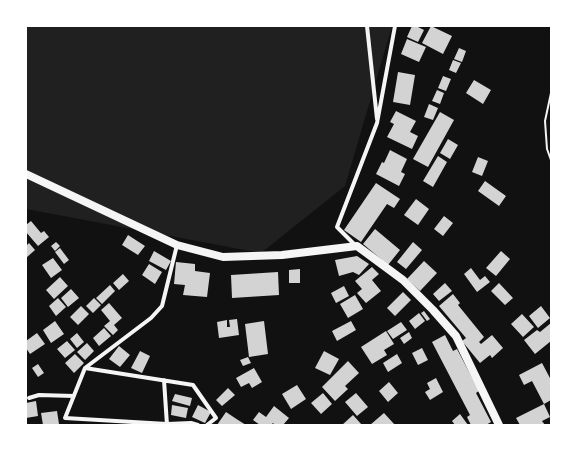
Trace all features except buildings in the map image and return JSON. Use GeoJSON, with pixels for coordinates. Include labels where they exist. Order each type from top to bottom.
{"type":"FeatureCollection","features":[{"type":"Feature","properties":{"kind":"main road"},"geometry":{"type":"LineString","coordinates":[[26,174],[176,245],[223,257],[282,256],[357,246],[403,280],[456,336],[499,425]]}},
{"type":"Feature","properties":{"kind":"street"},"geometry":{"type":"LineString","coordinates":[[366,26],[377,123]]}},
{"type":"Feature","properties":{"kind":"street"},"geometry":{"type":"LineString","coordinates":[[357,246],[337,227],[377,123],[395,26]]}},
{"type":"Feature","properties":{"kind":"street"},"geometry":{"type":"LineString","coordinates":[[176,245],[162,306],[151,318],[86,368],[65,418],[167,425],[191,423],[198,425]]}},
{"type":"Feature","properties":{"kind":"street"},"geometry":{"type":"LineString","coordinates":[[86,368],[193,385],[216,418],[207,425]]}},
{"type":"Feature","properties":{"kind":"street"},"geometry":{"type":"LineString","coordinates":[[164,380],[167,425]]}},
{"type":"Feature","properties":{"kind":"street"},"geometry":{"type":"LineString","coordinates":[[30,398],[39,395],[74,396]]}},
{"type":"Feature","properties":{"kind":"path"},"geometry":{"type":"LineString","coordinates":[[551,93],[546,121],[548,149],[551,158]]}},
{"type":"Feature","properties":{"kind":"shaded area"},"geometry":{"type":"Polygon","coordinates":[[[26,26],[392,26],[345,186],[261,253],[26,209],[26,26]]]}}]}
